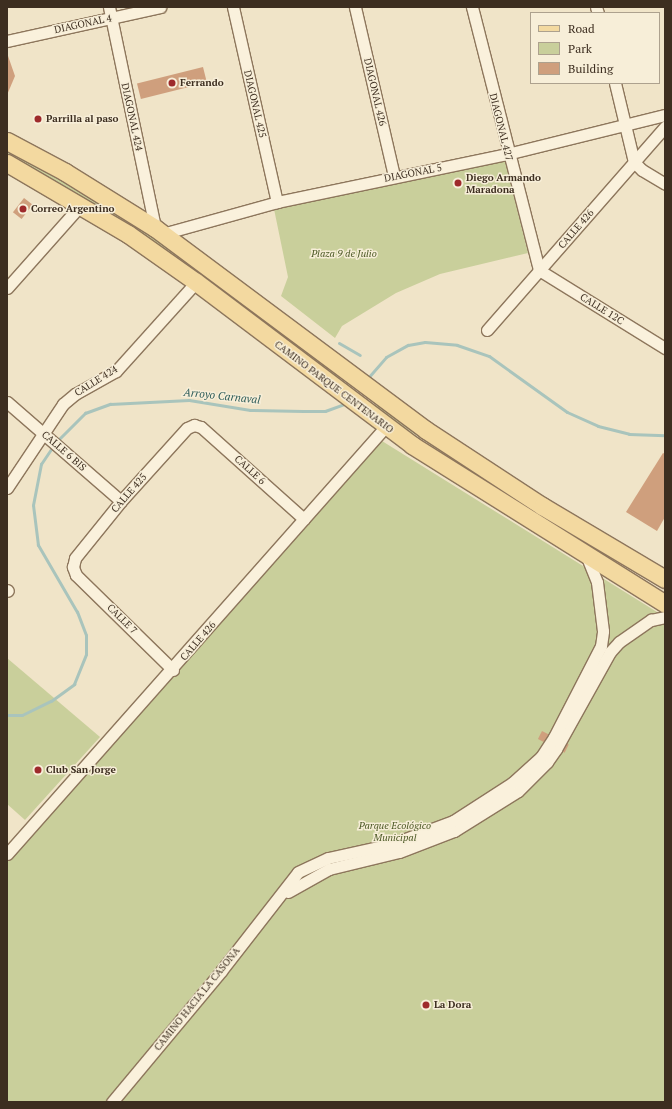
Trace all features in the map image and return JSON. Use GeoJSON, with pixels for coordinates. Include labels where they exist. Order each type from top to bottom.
{"type":"FeatureCollection","features":[{"type":"Feature","properties":{"kind":"main road"},"geometry":{"type":"LineString","coordinates":[[7,131],[65,172]]}},
{"type":"Feature","properties":{"kind":"main road","name":"CAMINO PARQUE CENTENARIO"},"geometry":{"type":"LineString","coordinates":[[7,141],[65,172],[159,231],[426,430],[542,506],[665,579]]}},
{"type":"Feature","properties":{"kind":"main road","name":"CAMINO PARQUE CENTENARIO"},"geometry":{"type":"LineString","coordinates":[[7,163],[79,207],[128,234],[196,282],[380,422],[587,557],[665,604]]}},
{"type":"Feature","properties":{"kind":"street","name":"DIAGONAL 424"},"geometry":{"type":"LineString","coordinates":[[109,7],[159,231]]}},
{"type":"Feature","properties":{"kind":"street","name":"DIAGONAL 4"},"geometry":{"type":"LineString","coordinates":[[7,41],[160,7]]}},
{"type":"Feature","properties":{"kind":"street","name":"DIAGONAL 425"},"geometry":{"type":"LineString","coordinates":[[233,7],[277,202]]}},
{"type":"Feature","properties":{"kind":"street","name":"DIAGONAL 426"},"geometry":{"type":"LineString","coordinates":[[355,7],[394,176]]}},
{"type":"Feature","properties":{"kind":"street","name":"DIAGONAL 427"},"geometry":{"type":"LineString","coordinates":[[472,7],[507,154],[539,270]]}},
{"type":"Feature","properties":{"kind":"street"},"geometry":{"type":"LineString","coordinates":[[615,84],[634,162],[642,170],[665,184]]}},
{"type":"Feature","properties":{"kind":"street","name":"DIAGONAL 5"},"geometry":{"type":"LineString","coordinates":[[159,231],[277,202],[394,176],[507,154],[665,115]]}},
{"type":"Feature","properties":{"kind":"street","name":"CALLE 426"},"geometry":{"type":"LineString","coordinates":[[487,330],[665,127]]}},
{"type":"Feature","properties":{"kind":"street"},"geometry":{"type":"LineString","coordinates":[[7,288],[79,207]]}},
{"type":"Feature","properties":{"kind":"street","name":"CALLE 12C"},"geometry":{"type":"LineString","coordinates":[[539,270],[665,348]]}},
{"type":"Feature","properties":{"kind":"street","name":"CALLE 424"},"geometry":{"type":"LineString","coordinates":[[7,488],[28,461],[63,404],[75,394],[116,371],[196,282]]}},
{"type":"Feature","properties":{"kind":"street","name":"CALLE 6 BIS"},"geometry":{"type":"LineString","coordinates":[[7,402],[121,500]]}},
{"type":"Feature","properties":{"kind":"street","name":"CALLE 426"},"geometry":{"type":"LineString","coordinates":[[7,854],[173,670],[304,519],[380,422]]}},
{"type":"Feature","properties":{"kind":"street","name":"CALLE 6"},"geometry":{"type":"LineString","coordinates":[[194,425],[201,427],[304,519]]}},
{"type":"Feature","properties":{"kind":"street","name":"CALLE 425"},"geometry":{"type":"LineString","coordinates":[[73,567],[75,558],[121,500],[188,428],[194,425]]}},
{"type":"Feature","properties":{"kind":"street","name":"CAMINO HACIA LA CASONA"},"geometry":{"type":"LineString","coordinates":[[555,743],[600,646],[603,632],[597,582],[587,557]]}},
{"type":"Feature","properties":{"kind":"street","name":"CALLE 7"},"geometry":{"type":"LineString","coordinates":[[73,567],[76,575],[173,670]]}},
{"type":"Feature","properties":{"kind":"street","name":"CAMINO HACIA LA CASONA"},"geometry":{"type":"LineString","coordinates":[[112,1102],[282,896],[298,872],[328,858],[401,846],[453,821],[481,810],[555,743],[610,652],[629,632],[651,620],[665,617]]}},
{"type":"Feature","properties":{"kind":"green space"},"geometry":{"type":"Polygon","coordinates":[[[7,148],[146,228],[340,376],[336,379],[51,181],[7,154],[7,148]]]}},
{"type":"Feature","properties":{"kind":"green space","name":"Plaza 9 de Julio"},"geometry":{"type":"Polygon","coordinates":[[[504,157],[528,253],[440,274],[396,293],[342,326],[335,338],[281,296],[288,277],[274,209],[504,157]]]}},
{"type":"Feature","properties":{"kind":"green space"},"geometry":{"type":"Polygon","coordinates":[[[378,405],[665,585],[665,590],[436,449],[374,406],[378,405]]]}},
{"type":"Feature","properties":{"kind":"green space","name":"Parque Ecológico Municipal"},"geometry":{"type":"Polygon","coordinates":[[[382,441],[665,617],[665,1102],[7,1102],[7,861],[382,441]]]}},
{"type":"Feature","properties":{"kind":"green space","name":"Club San Jorge"},"geometry":{"type":"Polygon","coordinates":[[[7,658],[100,737],[25,820],[7,804],[7,658]]]}},
{"type":"Feature","properties":{"kind":"building"},"geometry":{"type":"Polygon","coordinates":[[[7,53],[15,76],[7,95],[7,53]]]}},
{"type":"Feature","properties":{"kind":"building","name":"Ferrando"},"geometry":{"type":"Polygon","coordinates":[[[203,67],[207,83],[141,99],[137,83],[203,67]]]}},
{"type":"Feature","properties":{"kind":"building","name":"Correo Argentino"},"geometry":{"type":"Polygon","coordinates":[[[24,198],[33,205],[22,219],[13,212],[24,198]]]}},
{"type":"Feature","properties":{"kind":"building"},"geometry":{"type":"Polygon","coordinates":[[[663,453],[665,454],[665,517],[657,531],[626,512],[663,453]]]}},
{"type":"Feature","properties":{"kind":"building"},"geometry":{"type":"Polygon","coordinates":[[[542,731],[569,745],[565,753],[538,739],[542,731]]]}},
{"type":"Feature","properties":{"kind":"waterway","name":"Arroyo Carnaval"},"geometry":{"type":"LineString","coordinates":[[367,379],[386,357],[408,345],[425,342],[457,345],[489,356],[567,412],[598,426],[629,434],[665,435]]}},
{"type":"Feature","properties":{"kind":"waterway"},"geometry":{"type":"LineString","coordinates":[[339,343],[360,355]]}},
{"type":"Feature","properties":{"kind":"waterway","name":"Arroyo Carnaval"},"geometry":{"type":"LineString","coordinates":[[57,441],[85,413],[110,404],[189,400],[250,410],[325,411],[347,403]]}},
{"type":"Feature","properties":{"kind":"waterway","name":"Arroyo Carnaval"},"geometry":{"type":"LineString","coordinates":[[7,715],[22,715],[51,701],[74,684],[86,654],[86,635],[77,612],[38,545],[33,505],[41,464],[53,446]]}},
{"type":"Feature","properties":{"kind":"place","name":"Ferrando"},"geometry":{"type":"Point","coordinates":[172,83]}},
{"type":"Feature","properties":{"kind":"place","name":"Parrilla al paso"},"geometry":{"type":"Point","coordinates":[38,119]}},
{"type":"Feature","properties":{"kind":"place","name":"Diego Armando Maradona"},"geometry":{"type":"Point","coordinates":[458,183]}},
{"type":"Feature","properties":{"kind":"place","name":"Correo Argentino"},"geometry":{"type":"Point","coordinates":[23,209]}},
{"type":"Feature","properties":{"kind":"place","name":"Club San Jorge"},"geometry":{"type":"Point","coordinates":[38,770]}},
{"type":"Feature","properties":{"kind":"place","name":"La Dora"},"geometry":{"type":"Point","coordinates":[426,1005]}}]}
